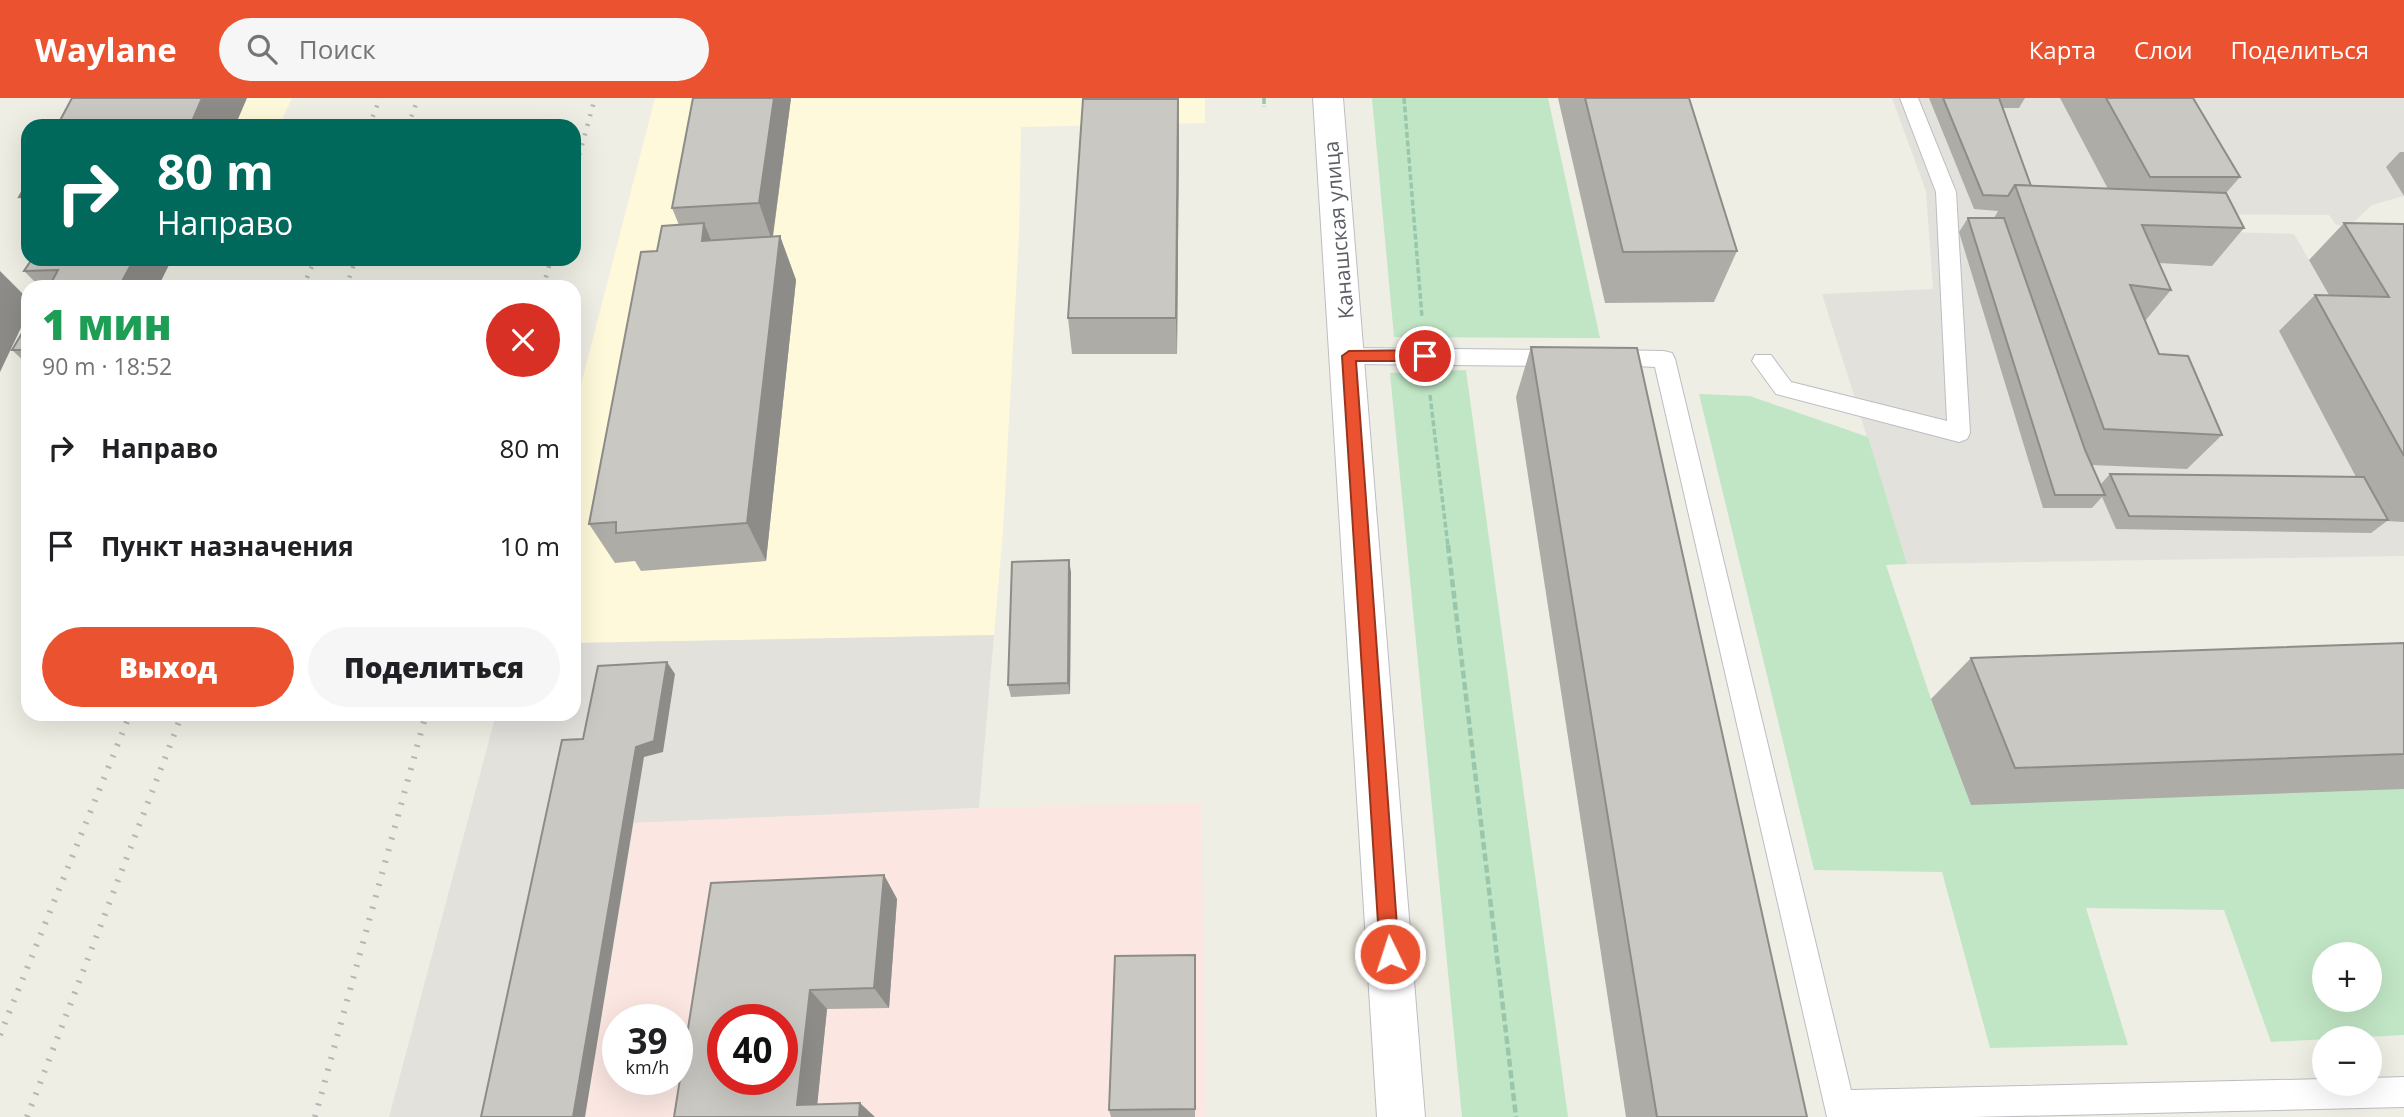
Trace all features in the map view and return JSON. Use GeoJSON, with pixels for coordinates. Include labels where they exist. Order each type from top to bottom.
{"type":"FeatureCollection","features":[{"type":"Feature","properties":{"kind":"street","name":"Канашская улица"},"geometry":{"type":"LineString","coordinates":[[1328,98],[1349,356],[1401,1117]]}},
{"type":"Feature","properties":{"kind":"lane"},"geometry":{"type":"LineString","coordinates":[[1763,361],[1784,388],[1959,433],[1946,192],[1909,98]]}},
{"type":"Feature","properties":{"kind":"lane"},"geometry":{"type":"LineString","coordinates":[[1349,356],[1664,359],[1841,1111],[2404,1092]]}},
{"type":"Feature","properties":{"kind":"path"},"geometry":{"type":"LineString","coordinates":[[1264,98],[1264,107]]}},
{"type":"Feature","properties":{"kind":"path"},"geometry":{"type":"LineString","coordinates":[[1404,98],[1425,356],[1516,1117]]}},
{"type":"Feature","properties":{"kind":"shaded area"},"geometry":{"type":"Polygon","coordinates":[[[93,98],[292,98],[282,119],[82,119],[93,98]]]}},
{"type":"Feature","properties":{"kind":"shaded area"},"geometry":{"type":"Polygon","coordinates":[[[655,98],[1205,98],[1205,123],[1021,127],[1019,234],[1003,531],[994,635],[581,643],[581,385],[655,98]]]}},
{"type":"Feature","properties":{"kind":"shaded area"},"geometry":{"type":"Polygon","coordinates":[[[1892,98],[2404,98],[2404,196],[2372,205],[2351,225],[2336,225],[2329,215],[2122,214],[2196,231],[2294,234],[2309,260],[2404,262],[2404,556],[1907,564],[1822,294],[1933,289],[1926,191],[1892,98]]]}},
{"type":"Feature","properties":{"kind":"shaded area"},"geometry":{"type":"Polygon","coordinates":[[[994,635],[979,808],[634,823],[585,1117],[389,1117],[494,721],[581,721],[581,643],[994,635]]]}},
{"type":"Feature","properties":{"kind":"shaded area"},"geometry":{"type":"Polygon","coordinates":[[[1201,803],[1206,1117],[585,1117],[602,1015],[602,1095],[693,1095],[693,1004],[604,1004],[634,823],[979,808],[1201,803]]]}},
{"type":"Feature","properties":{"kind":"green space"},"geometry":{"type":"Polygon","coordinates":[[[1372,98],[1548,98],[1600,338],[1394,337],[1372,98]]]}},
{"type":"Feature","properties":{"kind":"green space"},"geometry":{"type":"Polygon","coordinates":[[[1466,370],[1568,1117],[1462,1117],[1390,373],[1466,370]]]}},
{"type":"Feature","properties":{"kind":"green space"},"geometry":{"type":"Polygon","coordinates":[[[1699,394],[1750,396],[1868,437],[1907,564],[1886,565],[1931,699],[2404,789],[2404,1035],[2382,1036],[2382,1026],[2312,1026],[2312,1040],[2271,1042],[2224,910],[2086,908],[2128,1045],[1990,1048],[1942,872],[1814,870],[1699,394]]]}},
{"type":"Feature","properties":{"kind":"building"},"geometry":{"type":"Polygon","coordinates":[[[72,98],[202,98],[193,119],[61,119],[72,98]]]}},
{"type":"Feature","properties":{"kind":"building"},"geometry":{"type":"Polygon","coordinates":[[[693,98],[774,98],[759,203],[672,208],[693,98]]]}},
{"type":"Feature","properties":{"kind":"building"},"geometry":{"type":"Polygon","coordinates":[[[1585,98],[1689,98],[1737,251],[1623,252],[1585,98]]]}},
{"type":"Feature","properties":{"kind":"building"},"geometry":{"type":"Polygon","coordinates":[[[1943,98],[1999,98],[2031,186],[2015,185],[2008,196],[1983,195],[1943,98]]]}},
{"type":"Feature","properties":{"kind":"building"},"geometry":{"type":"Polygon","coordinates":[[[2106,98],[2193,98],[2240,177],[2150,177],[2106,98]]]}},
{"type":"Feature","properties":{"kind":"building"},"geometry":{"type":"Polygon","coordinates":[[[1083,99],[1178,99],[1176,318],[1068,318],[1083,99]]]}},
{"type":"Feature","properties":{"kind":"building"},"geometry":{"type":"Polygon","coordinates":[[[2015,185],[2226,193],[2244,228],[2142,225],[2171,290],[2130,285],[2159,354],[2188,356],[2222,435],[2104,429],[2015,185]]]}},
{"type":"Feature","properties":{"kind":"building"},"geometry":{"type":"Polygon","coordinates":[[[1968,218],[2004,218],[2085,450],[2105,495],[2055,495],[1968,218]]]}},
{"type":"Feature","properties":{"kind":"building"},"geometry":{"type":"Polygon","coordinates":[[[704,223],[702,241],[780,236],[747,523],[616,533],[616,522],[589,524],[641,252],[657,251],[662,226],[704,223]]]}},
{"type":"Feature","properties":{"kind":"building"},"geometry":{"type":"Polygon","coordinates":[[[2344,223],[2404,224],[2404,456],[2315,295],[2389,297],[2344,223]]]}},
{"type":"Feature","properties":{"kind":"building"},"geometry":{"type":"Polygon","coordinates":[[[27,266],[130,266],[123,280],[53,280],[58,270],[24,271],[27,266]]]}},
{"type":"Feature","properties":{"kind":"building"},"geometry":{"type":"Polygon","coordinates":[[[21,335],[21,350],[12,350],[21,335]]]}},
{"type":"Feature","properties":{"kind":"building"},"geometry":{"type":"Polygon","coordinates":[[[1531,347],[1637,348],[1807,1117],[1657,1117],[1531,347]]]}},
{"type":"Feature","properties":{"kind":"building"},"geometry":{"type":"Polygon","coordinates":[[[2110,474],[2364,477],[2388,520],[2129,516],[2110,474]]]}},
{"type":"Feature","properties":{"kind":"building"},"geometry":{"type":"Polygon","coordinates":[[[1069,560],[1068,683],[1008,685],[1012,562],[1069,560]]]}},
{"type":"Feature","properties":{"kind":"building"},"geometry":{"type":"Polygon","coordinates":[[[2404,643],[2404,754],[2015,768],[1971,658],[2404,643]]]}},
{"type":"Feature","properties":{"kind":"building"},"geometry":{"type":"Polygon","coordinates":[[[667,662],[654,741],[636,747],[573,1117],[481,1117],[562,740],[583,739],[598,666],[667,662]]]}},
{"type":"Feature","properties":{"kind":"building"},"geometry":{"type":"Polygon","coordinates":[[[884,875],[874,988],[810,990],[797,1105],[860,1103],[859,1117],[674,1117],[677,1095],[693,1095],[692,1004],[711,883],[884,875]]]}},
{"type":"Feature","properties":{"kind":"building"},"geometry":{"type":"Polygon","coordinates":[[[1195,955],[1195,1109],[1109,1110],[1115,956],[1195,955]]]}},
{"type":"Feature","properties":{"kind":"railway"},"geometry":{"type":"LineString","coordinates":[[372,119],[380,98]]}},
{"type":"Feature","properties":{"kind":"railway"},"geometry":{"type":"LineString","coordinates":[[410,119],[418,98]]}},
{"type":"Feature","properties":{"kind":"railway"},"geometry":{"type":"LineString","coordinates":[[581,149],[595,98]]}},
{"type":"Feature","properties":{"kind":"railway"},"geometry":{"type":"LineString","coordinates":[[306,280],[312,266]]}},
{"type":"Feature","properties":{"kind":"railway"},"geometry":{"type":"LineString","coordinates":[[348,280],[354,266]]}},
{"type":"Feature","properties":{"kind":"railway"},"geometry":{"type":"LineString","coordinates":[[545,280],[549,266]]}},
{"type":"Feature","properties":{"kind":"railway"},"geometry":{"type":"LineString","coordinates":[[0,1035],[127,721]]}},
{"type":"Feature","properties":{"kind":"railway"},"geometry":{"type":"LineString","coordinates":[[27,1117],[179,721]]}},
{"type":"Feature","properties":{"kind":"railway"},"geometry":{"type":"LineString","coordinates":[[315,1117],[424,721]]}},
{"type":"Feature","properties":{"kind":"route"},"geometry":{"type":"LineString","coordinates":[[1390,954],[1349,356],[1425,356]]}}]}
